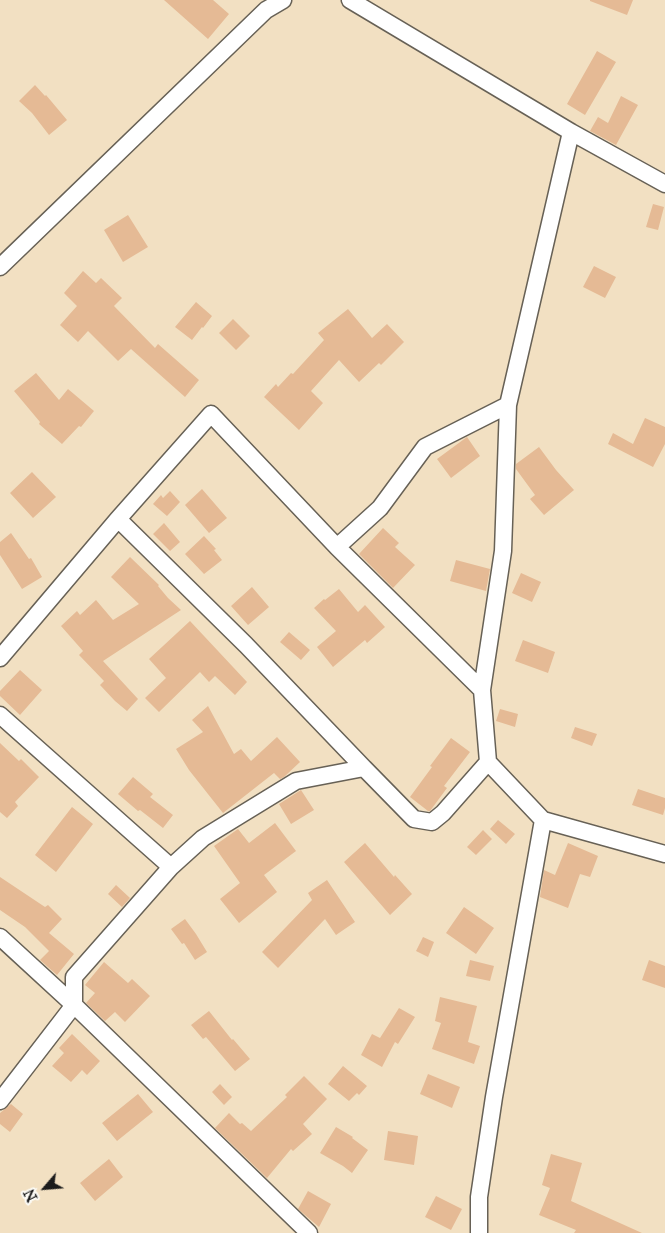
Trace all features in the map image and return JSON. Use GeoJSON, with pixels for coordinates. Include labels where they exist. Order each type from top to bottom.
{"type":"FeatureCollection","features":[{"type":"Feature","properties":{"kind":"street"},"geometry":{"type":"LineString","coordinates":[[0,267],[266,10],[283,0]]}},
{"type":"Feature","properties":{"kind":"street"},"geometry":{"type":"LineString","coordinates":[[350,0],[571,132],[665,184]]}},
{"type":"Feature","properties":{"kind":"street"},"geometry":{"type":"LineString","coordinates":[[571,132],[508,405],[502,550],[482,690],[488,762],[543,820],[665,854]]}},
{"type":"Feature","properties":{"kind":"street"},"geometry":{"type":"LineString","coordinates":[[337,547],[380,508],[425,447],[508,405]]}},
{"type":"Feature","properties":{"kind":"street"},"geometry":{"type":"LineString","coordinates":[[0,658],[211,414],[337,547],[482,690]]}},
{"type":"Feature","properties":{"kind":"street"},"geometry":{"type":"LineString","coordinates":[[118,520],[246,645],[414,819],[432,822],[443,813],[488,762]]}},
{"type":"Feature","properties":{"kind":"street"},"geometry":{"type":"LineString","coordinates":[[0,715],[171,868]]}},
{"type":"Feature","properties":{"kind":"street"},"geometry":{"type":"LineString","coordinates":[[0,1101],[74,1005],[74,976],[171,868],[203,838],[296,781],[364,768]]}},
{"type":"Feature","properties":{"kind":"street"},"geometry":{"type":"LineString","coordinates":[[479,1233],[479,1196],[494,1097],[543,820]]}},
{"type":"Feature","properties":{"kind":"street"},"geometry":{"type":"LineString","coordinates":[[0,937],[74,1005],[309,1233]]}},
{"type":"Feature","properties":{"kind":"building"},"geometry":{"type":"Polygon","coordinates":[[[164,0],[213,0],[229,14],[208,39],[164,0]]]}},
{"type":"Feature","properties":{"kind":"building"},"geometry":{"type":"Polygon","coordinates":[[[590,0],[633,0],[627,15],[590,0]]]}},
{"type":"Feature","properties":{"kind":"building"},"geometry":{"type":"Polygon","coordinates":[[[597,51],[616,62],[585,115],[567,104],[597,51]]]}},
{"type":"Feature","properties":{"kind":"building"},"geometry":{"type":"Polygon","coordinates":[[[35,85],[67,120],[49,135],[32,113],[19,101],[35,85]]]}},
{"type":"Feature","properties":{"kind":"building"},"geometry":{"type":"Polygon","coordinates":[[[621,96],[638,105],[616,145],[590,131],[598,117],[608,123],[621,96]]]}},
{"type":"Feature","properties":{"kind":"building"},"geometry":{"type":"Polygon","coordinates":[[[653,204],[664,207],[658,230],[646,227],[653,204]]]}},
{"type":"Feature","properties":{"kind":"building"},"geometry":{"type":"Polygon","coordinates":[[[128,215],[148,247],[123,262],[104,230],[128,215]]]}},
{"type":"Feature","properties":{"kind":"building"},"geometry":{"type":"Polygon","coordinates":[[[594,266],[616,277],[605,298],[583,287],[594,266]]]}},
{"type":"Feature","properties":{"kind":"building"},"geometry":{"type":"Polygon","coordinates":[[[83,271],[96,283],[101,278],[122,298],[114,306],[155,348],[158,344],[199,380],[185,397],[131,349],[118,361],[88,331],[78,342],[60,325],[77,306],[64,293],[83,271]]]}},
{"type":"Feature","properties":{"kind":"building"},"geometry":{"type":"Polygon","coordinates":[[[196,302],[212,316],[192,340],[175,327],[196,302]]]}},
{"type":"Feature","properties":{"kind":"building"},"geometry":{"type":"Polygon","coordinates":[[[348,309],[372,338],[387,324],[404,342],[381,365],[379,363],[359,382],[339,360],[311,391],[323,403],[299,430],[264,397],[276,384],[278,387],[291,373],[293,374],[324,340],[318,333],[348,309]]]}},
{"type":"Feature","properties":{"kind":"building"},"geometry":{"type":"Polygon","coordinates":[[[233,319],[250,336],[236,350],[219,333],[233,319]]]}},
{"type":"Feature","properties":{"kind":"building"},"geometry":{"type":"Polygon","coordinates":[[[36,373],[59,400],[68,389],[94,411],[81,427],[79,426],[62,444],[39,424],[40,422],[14,391],[36,373]]]}},
{"type":"Feature","properties":{"kind":"building"},"geometry":{"type":"Polygon","coordinates":[[[645,418],[665,427],[665,444],[653,467],[608,444],[613,433],[633,444],[645,418]]]}},
{"type":"Feature","properties":{"kind":"building"},"geometry":{"type":"Polygon","coordinates":[[[467,437],[480,456],[451,478],[437,459],[467,437]]]}},
{"type":"Feature","properties":{"kind":"building"},"geometry":{"type":"Polygon","coordinates":[[[539,447],[574,490],[544,515],[530,499],[535,495],[516,469],[516,464],[539,447]]]}},
{"type":"Feature","properties":{"kind":"building"},"geometry":{"type":"Polygon","coordinates":[[[32,472],[56,497],[33,518],[10,493],[32,472]]]}},
{"type":"Feature","properties":{"kind":"building"},"geometry":{"type":"Polygon","coordinates":[[[202,489],[227,518],[209,533],[185,505],[202,489]]]}},
{"type":"Feature","properties":{"kind":"building"},"geometry":{"type":"Polygon","coordinates":[[[170,491],[180,502],[167,516],[153,504],[161,495],[163,498],[170,491]]]}},
{"type":"Feature","properties":{"kind":"building"},"geometry":{"type":"Polygon","coordinates":[[[164,523],[180,542],[170,551],[153,534],[164,523]]]}},
{"type":"Feature","properties":{"kind":"building"},"geometry":{"type":"Polygon","coordinates":[[[383,528],[399,543],[395,547],[415,565],[393,588],[359,554],[383,528]]]}},
{"type":"Feature","properties":{"kind":"building"},"geometry":{"type":"Polygon","coordinates":[[[11,533],[29,559],[31,558],[42,577],[22,589],[0,555],[0,542],[11,533]]]}},
{"type":"Feature","properties":{"kind":"building"},"geometry":{"type":"Polygon","coordinates":[[[204,536],[216,549],[214,550],[222,560],[204,574],[185,554],[204,536]]]}},
{"type":"Feature","properties":{"kind":"building"},"geometry":{"type":"Polygon","coordinates":[[[130,557],[181,610],[103,661],[138,699],[127,711],[100,685],[104,681],[79,655],[83,651],[61,626],[77,611],[80,615],[96,600],[113,620],[139,604],[111,577],[130,557]]]}},
{"type":"Feature","properties":{"kind":"building"},"geometry":{"type":"Polygon","coordinates":[[[456,560],[490,569],[486,591],[450,581],[456,560]]]}},
{"type":"Feature","properties":{"kind":"building"},"geometry":{"type":"Polygon","coordinates":[[[521,573],[541,582],[532,602],[512,593],[521,573]]]}},
{"type":"Feature","properties":{"kind":"building"},"geometry":{"type":"Polygon","coordinates":[[[252,587],[269,607],[248,625],[231,606],[252,587]]]}},
{"type":"Feature","properties":{"kind":"building"},"geometry":{"type":"Polygon","coordinates":[[[339,589],[358,612],[365,605],[385,627],[367,643],[365,640],[333,667],[317,647],[336,631],[314,608],[339,589]]]}},
{"type":"Feature","properties":{"kind":"building"},"geometry":{"type":"Polygon","coordinates":[[[190,621],[247,682],[235,695],[215,676],[209,682],[200,672],[159,712],[145,698],[166,678],[149,659],[190,621]]]}},
{"type":"Feature","properties":{"kind":"building"},"geometry":{"type":"Polygon","coordinates":[[[289,632],[310,650],[301,660],[280,642],[289,632]]]}},
{"type":"Feature","properties":{"kind":"building"},"geometry":{"type":"Polygon","coordinates":[[[523,640],[555,652],[548,673],[515,661],[523,640]]]}},
{"type":"Feature","properties":{"kind":"building"},"geometry":{"type":"Polygon","coordinates":[[[20,670],[42,690],[20,715],[0,696],[0,691],[20,670]]]}},
{"type":"Feature","properties":{"kind":"building"},"geometry":{"type":"Polygon","coordinates":[[[208,706],[234,754],[241,749],[251,761],[277,737],[300,762],[280,779],[274,773],[223,813],[189,770],[176,749],[203,732],[192,720],[208,706]]]}},
{"type":"Feature","properties":{"kind":"building"},"geometry":{"type":"Polygon","coordinates":[[[500,709],[518,714],[515,727],[496,721],[500,709]]]}},
{"type":"Feature","properties":{"kind":"building"},"geometry":{"type":"Polygon","coordinates":[[[575,727],[597,734],[592,746],[571,738],[575,727]]]}},
{"type":"Feature","properties":{"kind":"building"},"geometry":{"type":"Polygon","coordinates":[[[451,738],[470,752],[444,786],[447,788],[430,811],[428,811],[410,797],[451,738]]]}},
{"type":"Feature","properties":{"kind":"building"},"geometry":{"type":"Polygon","coordinates":[[[0,743],[19,761],[21,759],[39,777],[15,802],[18,806],[7,818],[0,812],[0,743]]]}},
{"type":"Feature","properties":{"kind":"building"},"geometry":{"type":"Polygon","coordinates":[[[133,777],[153,794],[150,797],[173,815],[163,828],[140,810],[138,811],[118,794],[133,777]]]}},
{"type":"Feature","properties":{"kind":"building"},"geometry":{"type":"Polygon","coordinates":[[[638,789],[665,798],[663,815],[632,805],[638,789]]]}},
{"type":"Feature","properties":{"kind":"building"},"geometry":{"type":"Polygon","coordinates":[[[301,790],[314,810],[291,824],[279,804],[301,790]]]}},
{"type":"Feature","properties":{"kind":"building"},"geometry":{"type":"Polygon","coordinates":[[[72,807],[93,824],[56,872],[35,855],[72,807]]]}},
{"type":"Feature","properties":{"kind":"building"},"geometry":{"type":"Polygon","coordinates":[[[498,820],[515,834],[506,844],[490,829],[498,820]]]}},
{"type":"Feature","properties":{"kind":"building"},"geometry":{"type":"Polygon","coordinates":[[[275,823],[296,851],[264,875],[277,892],[239,923],[220,899],[240,883],[214,846],[238,829],[249,843],[275,823]]]}},
{"type":"Feature","properties":{"kind":"building"},"geometry":{"type":"Polygon","coordinates":[[[483,830],[492,839],[476,855],[467,847],[483,830]]]}},
{"type":"Feature","properties":{"kind":"building"},"geometry":{"type":"Polygon","coordinates":[[[365,843],[394,877],[395,875],[412,894],[390,915],[344,862],[365,843]]]}},
{"type":"Feature","properties":{"kind":"building"},"geometry":{"type":"Polygon","coordinates":[[[568,843],[598,856],[590,877],[580,874],[568,908],[540,897],[544,870],[555,875],[568,843]]]}},
{"type":"Feature","properties":{"kind":"building"},"geometry":{"type":"Polygon","coordinates":[[[0,877],[45,907],[48,905],[62,919],[49,933],[74,954],[57,975],[40,960],[49,951],[25,927],[0,910],[0,877]]]}},
{"type":"Feature","properties":{"kind":"building"},"geometry":{"type":"Polygon","coordinates":[[[327,880],[355,922],[336,935],[325,919],[278,968],[262,952],[312,900],[308,893],[327,880]]]}},
{"type":"Feature","properties":{"kind":"building"},"geometry":{"type":"Polygon","coordinates":[[[116,885],[130,898],[122,907],[108,894],[116,885]]]}},
{"type":"Feature","properties":{"kind":"building"},"geometry":{"type":"Polygon","coordinates":[[[464,907],[494,928],[476,954],[446,933],[464,907]]]}},
{"type":"Feature","properties":{"kind":"building"},"geometry":{"type":"Polygon","coordinates":[[[185,919],[207,952],[195,960],[184,943],[182,944],[171,929],[185,919]]]}},
{"type":"Feature","properties":{"kind":"building"},"geometry":{"type":"Polygon","coordinates":[[[423,937],[434,942],[428,957],[416,951],[423,937]]]}},
{"type":"Feature","properties":{"kind":"building"},"geometry":{"type":"Polygon","coordinates":[[[470,960],[494,966],[490,981],[466,976],[470,960]]]}},
{"type":"Feature","properties":{"kind":"building"},"geometry":{"type":"Polygon","coordinates":[[[649,960],[665,966],[665,988],[642,980],[649,960]]]}},
{"type":"Feature","properties":{"kind":"building"},"geometry":{"type":"Polygon","coordinates":[[[104,962],[128,983],[132,979],[150,996],[125,1022],[115,1012],[105,1021],[86,1003],[95,993],[85,985],[104,962]]]}},
{"type":"Feature","properties":{"kind":"building"},"geometry":{"type":"Polygon","coordinates":[[[440,997],[477,1006],[468,1042],[480,1046],[474,1064],[432,1049],[441,1023],[435,1021],[440,997]]]}},
{"type":"Feature","properties":{"kind":"building"},"geometry":{"type":"Polygon","coordinates":[[[399,1008],[415,1017],[398,1044],[395,1042],[382,1067],[361,1055],[372,1034],[380,1038],[399,1008]]]}},
{"type":"Feature","properties":{"kind":"building"},"geometry":{"type":"Polygon","coordinates":[[[209,1011],[250,1059],[235,1071],[206,1037],[203,1039],[191,1025],[209,1011]]]}},
{"type":"Feature","properties":{"kind":"building"},"geometry":{"type":"Polygon","coordinates":[[[72,1034],[100,1061],[87,1075],[82,1070],[71,1082],[52,1066],[64,1053],[59,1048],[72,1034]]]}},
{"type":"Feature","properties":{"kind":"building"},"geometry":{"type":"Polygon","coordinates":[[[343,1066],[367,1086],[359,1095],[357,1093],[349,1101],[328,1084],[343,1066]]]}},
{"type":"Feature","properties":{"kind":"building"},"geometry":{"type":"Polygon","coordinates":[[[428,1074],[460,1087],[452,1108],[420,1094],[428,1074]]]}},
{"type":"Feature","properties":{"kind":"building"},"geometry":{"type":"Polygon","coordinates":[[[304,1076],[327,1099],[303,1124],[312,1134],[293,1151],[291,1149],[267,1178],[215,1128],[229,1113],[240,1124],[242,1123],[251,1131],[287,1097],[285,1095],[304,1076]]]}},
{"type":"Feature","properties":{"kind":"building"},"geometry":{"type":"Polygon","coordinates":[[[220,1084],[232,1097],[224,1105],[212,1092],[220,1084]]]}},
{"type":"Feature","properties":{"kind":"building"},"geometry":{"type":"Polygon","coordinates":[[[138,1094],[153,1112],[117,1141],[102,1123],[138,1094]]]}},
{"type":"Feature","properties":{"kind":"building"},"geometry":{"type":"Polygon","coordinates":[[[11,1104],[23,1114],[10,1132],[0,1124],[0,1113],[11,1104]]]}},
{"type":"Feature","properties":{"kind":"building"},"geometry":{"type":"Polygon","coordinates":[[[336,1127],[353,1137],[368,1150],[352,1173],[320,1153],[336,1127]]]}},
{"type":"Feature","properties":{"kind":"building"},"geometry":{"type":"Polygon","coordinates":[[[388,1131],[418,1136],[414,1165],[384,1160],[388,1131]]]}},
{"type":"Feature","properties":{"kind":"building"},"geometry":{"type":"Polygon","coordinates":[[[551,1154],[582,1163],[571,1201],[642,1233],[574,1233],[576,1230],[539,1215],[550,1188],[542,1185],[551,1154]]]}},
{"type":"Feature","properties":{"kind":"building"},"geometry":{"type":"Polygon","coordinates":[[[109,1159],[123,1177],[95,1201],[80,1183],[109,1159]]]}},
{"type":"Feature","properties":{"kind":"building"},"geometry":{"type":"Polygon","coordinates":[[[308,1191],[331,1204],[319,1227],[298,1209],[308,1191]]]}},
{"type":"Feature","properties":{"kind":"building"},"geometry":{"type":"Polygon","coordinates":[[[436,1196],[462,1209],[451,1230],[425,1217],[436,1196]]]}}]}
